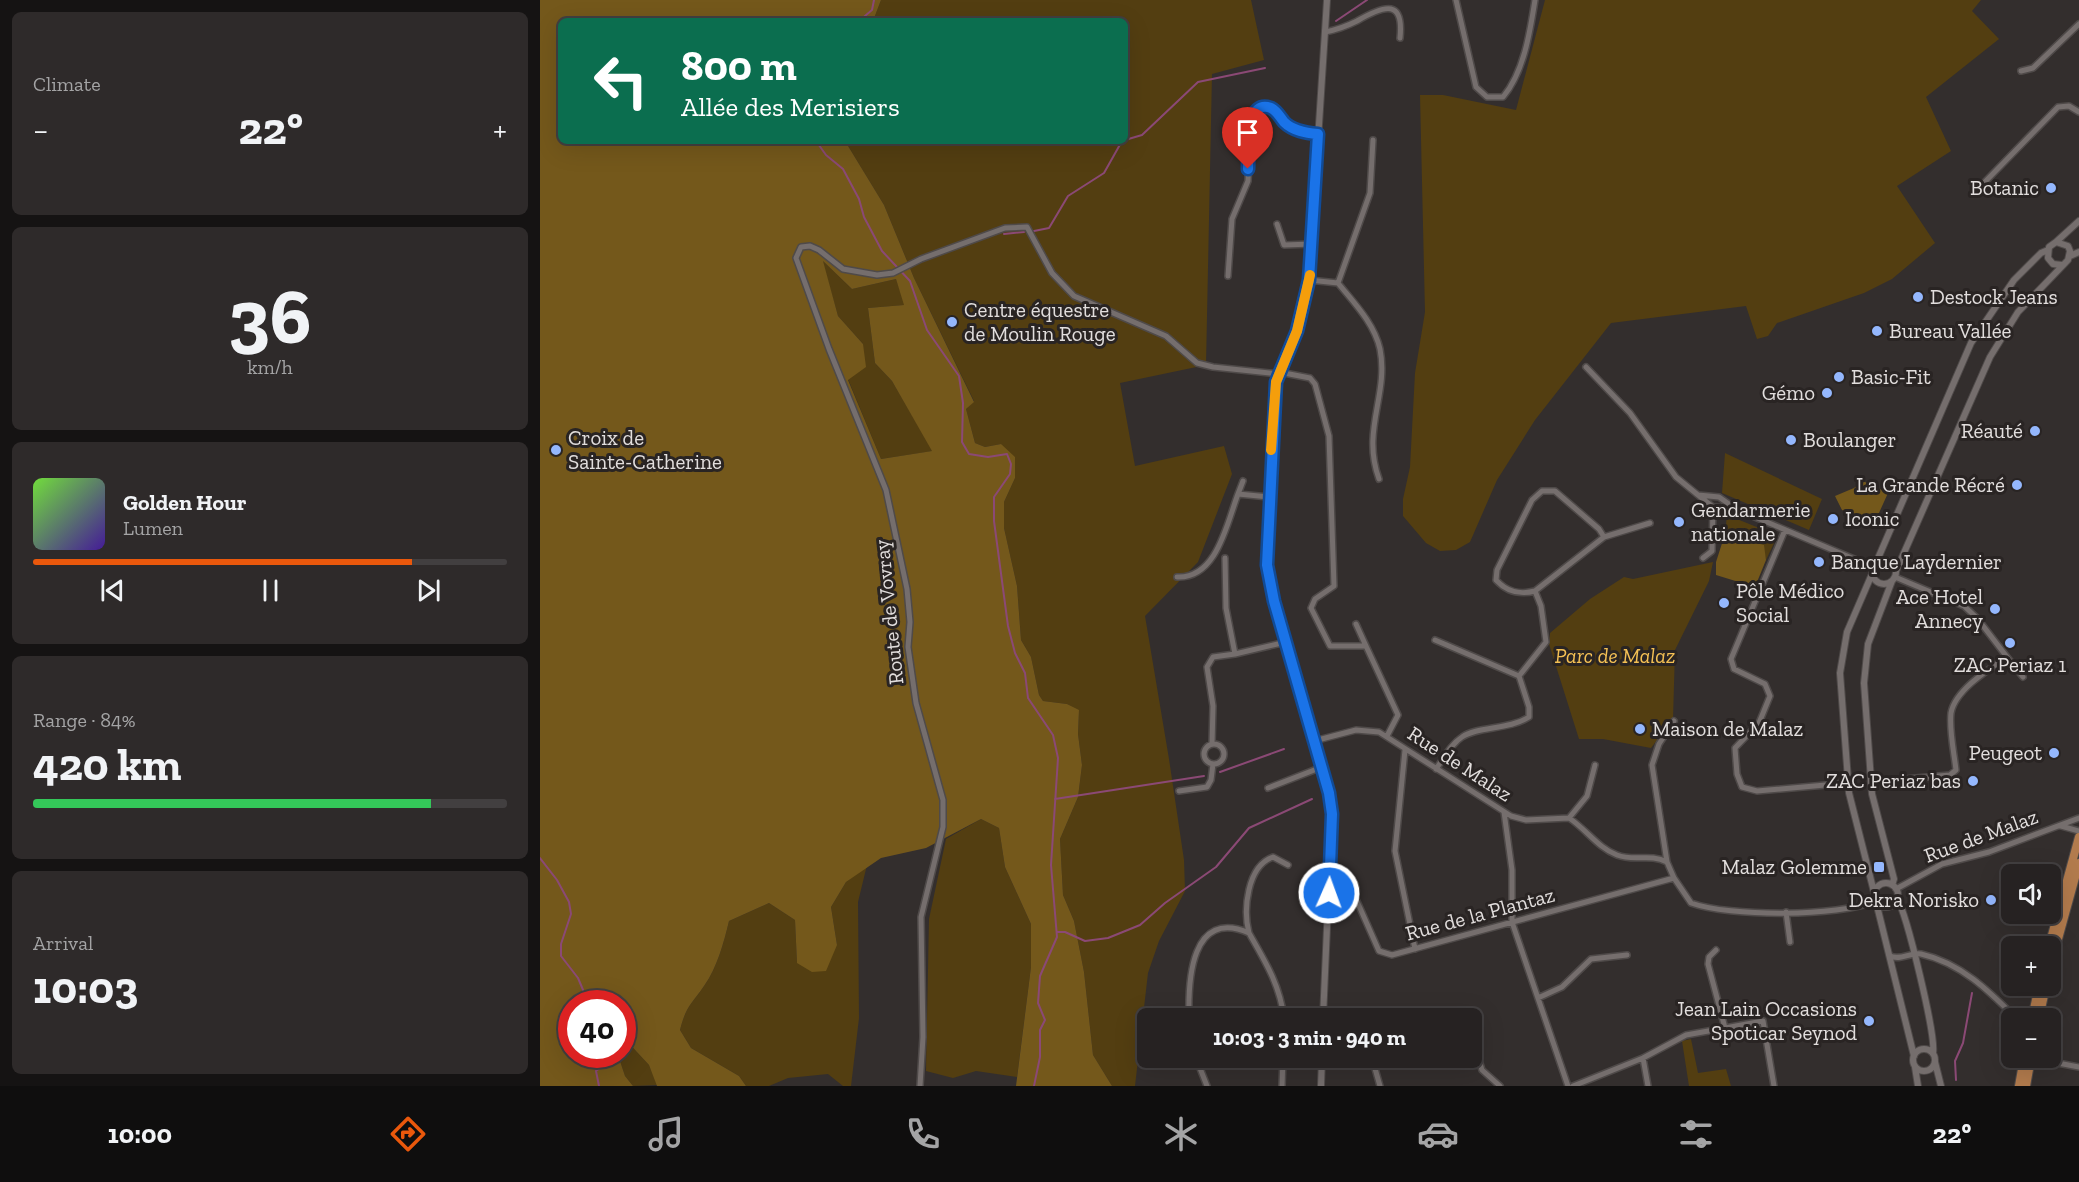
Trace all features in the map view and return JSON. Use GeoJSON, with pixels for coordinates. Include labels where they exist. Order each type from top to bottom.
{"type":"FeatureCollection","features":[{"type":"Feature","properties":{"kind":"main road"},"geometry":{"type":"LineString","coordinates":[[2052,936],[2079,837]]}},
{"type":"Feature","properties":{"kind":"main road"},"geometry":{"type":"LineString","coordinates":[[2059,936],[2079,863]]}},
{"type":"Feature","properties":{"kind":"main road"},"geometry":{"type":"LineString","coordinates":[[2019,1086],[2022,1068]]}},
{"type":"Feature","properties":{"kind":"main road"},"geometry":{"type":"LineString","coordinates":[[2026,1086],[2029,1068]]}},
{"type":"Feature","properties":{"kind":"street"},"geometry":{"type":"LineString","coordinates":[[1323,1008],[1332,814],[1322,767],[1286,642],[1267,565],[1275,393],[1279,373],[1297,331],[1309,280],[1327,0]]}},
{"type":"Feature","properties":{"kind":"street"},"geometry":{"type":"LineString","coordinates":[[1456,0],[1476,87],[1487,97],[1503,97],[1513,85],[1530,29],[1535,0]]}},
{"type":"Feature","properties":{"kind":"street"},"geometry":{"type":"LineString","coordinates":[[1325,32],[1346,26],[1389,2],[1400,14],[1400,38]]}},
{"type":"Feature","properties":{"kind":"street"},"geometry":{"type":"LineString","coordinates":[[2021,70],[2033,68],[2079,24]]}},
{"type":"Feature","properties":{"kind":"street"},"geometry":{"type":"LineString","coordinates":[[1978,189],[2058,107],[2069,106],[2079,112]]}},
{"type":"Feature","properties":{"kind":"street"},"geometry":{"type":"LineString","coordinates":[[1228,276],[1232,219],[1248,181],[1251,116],[1262,108],[1271,108],[1289,126],[1318,134]]}},
{"type":"Feature","properties":{"kind":"street"},"geometry":{"type":"LineString","coordinates":[[1338,283],[1370,193],[1373,140]]}},
{"type":"Feature","properties":{"kind":"street"},"geometry":{"type":"LineString","coordinates":[[1918,1086],[1914,1056],[1848,783],[1840,673],[1843,653],[1847,632],[1971,343],[2014,280],[2041,253],[2048,250],[2079,221]]}},
{"type":"Feature","properties":{"kind":"street"},"geometry":{"type":"LineString","coordinates":[[1277,224],[1284,245],[1312,244]]}},
{"type":"Feature","properties":{"kind":"street","name":"Route de Vovray"},"geometry":{"type":"LineString","coordinates":[[920,1086],[923,1037],[921,917],[943,827],[943,800],[925,740],[909,663],[909,611],[896,527],[881,474],[825,339],[796,258],[797,253],[801,247],[810,246],[819,250],[843,269],[860,274],[893,273],[1005,228],[1027,228],[1052,273],[1074,296],[1166,336],[1197,363],[1221,368],[1279,373]]}},
{"type":"Feature","properties":{"kind":"street"},"geometry":{"type":"LineString","coordinates":[[2056,242],[2068,246],[2070,256]]}},
{"type":"Feature","properties":{"kind":"street"},"geometry":{"type":"LineString","coordinates":[[2048,250],[2050,261],[2062,265]]}},
{"type":"Feature","properties":{"kind":"street"},"geometry":{"type":"LineString","coordinates":[[1941,1086],[1933,1053],[1929,1021],[1894,887],[1871,782],[1864,663],[1870,638],[1894,576],[1989,357],[2018,312],[2070,256],[2079,252]]}},
{"type":"Feature","properties":{"kind":"street"},"geometry":{"type":"LineString","coordinates":[[1309,280],[1338,283],[1369,324],[1379,348],[1382,376],[1371,440],[1379,478]]}},
{"type":"Feature","properties":{"kind":"street"},"geometry":{"type":"LineString","coordinates":[[1586,367],[1630,413],[1682,484],[1713,507],[1736,509]]}},
{"type":"Feature","properties":{"kind":"street"},"geometry":{"type":"LineString","coordinates":[[1279,373],[1310,378],[1315,384],[1329,436],[1331,566],[1334,586],[1315,598],[1311,608],[1329,646],[1366,646]]}},
{"type":"Feature","properties":{"kind":"street"},"geometry":{"type":"LineString","coordinates":[[1178,577],[1191,577],[1210,562],[1243,481]]}},
{"type":"Feature","properties":{"kind":"street"},"geometry":{"type":"LineString","coordinates":[[1604,537],[1555,491],[1542,491],[1532,501],[1497,570],[1496,580],[1503,588],[1522,594],[1535,591],[1604,537],[1650,523]]}},
{"type":"Feature","properties":{"kind":"street"},"geometry":{"type":"LineString","coordinates":[[1238,494],[1269,497]]}},
{"type":"Feature","properties":{"kind":"street"},"geometry":{"type":"LineString","coordinates":[[1698,495],[1719,497],[1736,509],[1874,568],[1880,583],[1894,576]]}},
{"type":"Feature","properties":{"kind":"street"},"geometry":{"type":"LineString","coordinates":[[1703,558],[1712,551],[1713,507]]}},
{"type":"Feature","properties":{"kind":"street"},"geometry":{"type":"LineString","coordinates":[[1785,530],[1731,659],[1734,669],[1765,684],[1770,696],[1759,723],[1735,748],[1737,774],[1743,787],[1757,791],[1848,783]]}},
{"type":"Feature","properties":{"kind":"street"},"geometry":{"type":"LineString","coordinates":[[1225,558],[1226,608],[1235,654]]}},
{"type":"Feature","properties":{"kind":"street"},"geometry":{"type":"LineString","coordinates":[[1874,568],[1882,560],[1889,561],[1894,576],[1964,606],[1977,618],[2023,677]]}},
{"type":"Feature","properties":{"kind":"street"},"geometry":{"type":"LineString","coordinates":[[1519,676],[1546,642],[1541,606],[1535,591]]}},
{"type":"Feature","properties":{"kind":"street"},"geometry":{"type":"LineString","coordinates":[[1356,624],[1398,715],[1387,736]]}},
{"type":"Feature","properties":{"kind":"street"},"geometry":{"type":"LineString","coordinates":[[1435,640],[1519,676],[1529,707],[1529,717],[1521,722],[1465,735],[1455,743],[1436,769]]}},
{"type":"Feature","properties":{"kind":"street"},"geometry":{"type":"LineString","coordinates":[[1213,764],[1208,762],[1204,754],[1212,744],[1213,706],[1207,667],[1213,657],[1286,642]]}},
{"type":"Feature","properties":{"kind":"street"},"geometry":{"type":"LineString","coordinates":[[1871,782],[1950,775],[1956,770],[1951,714],[1954,704],[1964,691],[2007,657]]}},
{"type":"Feature","properties":{"kind":"street"},"geometry":{"type":"LineString","coordinates":[[1674,721],[1652,760],[1667,862],[1674,878],[1691,903],[1705,908],[1786,912],[1857,907],[1877,903],[1889,906],[1897,898]]}},
{"type":"Feature","properties":{"kind":"street","name":"Rue de Malaz"},"geometry":{"type":"LineString","coordinates":[[1314,741],[1366,729],[1387,736],[1405,750],[1504,812],[1526,820],[1569,818]]}},
{"type":"Feature","properties":{"kind":"street"},"geometry":{"type":"LineString","coordinates":[[1212,744],[1221,747],[1223,752],[1221,760],[1213,764]]}},
{"type":"Feature","properties":{"kind":"street"},"geometry":{"type":"LineString","coordinates":[[1405,750],[1395,851],[1414,949]]}},
{"type":"Feature","properties":{"kind":"street"},"geometry":{"type":"LineString","coordinates":[[1179,791],[1207,787],[1211,780],[1213,764]]}},
{"type":"Feature","properties":{"kind":"street"},"geometry":{"type":"LineString","coordinates":[[1595,765],[1587,796],[1569,818],[1615,854],[1630,857],[1655,856],[1667,862]]}},
{"type":"Feature","properties":{"kind":"street"},"geometry":{"type":"LineString","coordinates":[[1268,788],[1322,767]]}},
{"type":"Feature","properties":{"kind":"street"},"geometry":{"type":"LineString","coordinates":[[1504,812],[1512,870],[1512,922],[1568,1086]]}},
{"type":"Feature","properties":{"kind":"street","name":"Rue de Malaz"},"geometry":{"type":"LineString","coordinates":[[1894,887],[1942,864],[1989,852],[2079,818]]}},
{"type":"Feature","properties":{"kind":"street"},"geometry":{"type":"LineString","coordinates":[[2060,825],[2079,831]]}},
{"type":"Feature","properties":{"kind":"street"},"geometry":{"type":"LineString","coordinates":[[1282,1008],[1279,989],[1249,933],[1246,905],[1254,876],[1263,863],[1274,857],[1288,865]]}},
{"type":"Feature","properties":{"kind":"street","name":"Rue de la Plantaz"},"geometry":{"type":"LineString","coordinates":[[1329,893],[1349,894],[1356,899],[1376,947],[1383,954],[1392,955],[1674,878]]}},
{"type":"Feature","properties":{"kind":"street"},"geometry":{"type":"LineString","coordinates":[[1874,892],[1883,884],[1894,887]]}},
{"type":"Feature","properties":{"kind":"street"},"geometry":{"type":"LineString","coordinates":[[1786,912],[1790,942]]}},
{"type":"Feature","properties":{"kind":"street"},"geometry":{"type":"LineString","coordinates":[[1189,1008],[1189,989],[1194,963],[1206,935],[1222,927],[1249,933]]}},
{"type":"Feature","properties":{"kind":"street"},"geometry":{"type":"LineString","coordinates":[[1716,950],[1709,957],[1708,964],[1725,1028]]}},
{"type":"Feature","properties":{"kind":"street"},"geometry":{"type":"LineString","coordinates":[[1890,956],[1897,959],[1919,954],[1971,976],[2005,1008]]}},
{"type":"Feature","properties":{"kind":"street"},"geometry":{"type":"LineString","coordinates":[[1538,998],[1562,987],[1591,959],[1627,955]]}},
{"type":"Feature","properties":{"kind":"street"},"geometry":{"type":"LineString","coordinates":[[1573,1086],[1643,1058],[1686,1035],[1763,1021],[1774,1086]]}},
{"type":"Feature","properties":{"kind":"street"},"geometry":{"type":"LineString","coordinates":[[1914,1056],[1923,1049],[1933,1053]]}},
{"type":"Feature","properties":{"kind":"street"},"geometry":{"type":"LineString","coordinates":[[1643,1058],[1648,1086]]}},
{"type":"Feature","properties":{"kind":"street"},"geometry":{"type":"LineString","coordinates":[[1915,1066],[1927,1071],[1935,1062]]}},
{"type":"Feature","properties":{"kind":"street"},"geometry":{"type":"LineString","coordinates":[[2061,1064],[2079,1067]]}},
{"type":"Feature","properties":{"kind":"street"},"geometry":{"type":"LineString","coordinates":[[1200,1068],[1207,1086]]}},
{"type":"Feature","properties":{"kind":"street"},"geometry":{"type":"LineString","coordinates":[[1282,1068],[1282,1086]]}},
{"type":"Feature","properties":{"kind":"street"},"geometry":{"type":"LineString","coordinates":[[1321,1086],[1322,1068]]}},
{"type":"Feature","properties":{"kind":"street"},"geometry":{"type":"LineString","coordinates":[[1375,1068],[1380,1086]]}},
{"type":"Feature","properties":{"kind":"street"},"geometry":{"type":"LineString","coordinates":[[1481,1068],[1500,1086]]}},
{"type":"Feature","properties":{"kind":"green space"},"geometry":{"type":"Polygon","coordinates":[[[881,0],[1251,0],[1264,60],[1212,74],[1206,365],[1120,383],[1135,466],[1224,446],[1232,474],[1198,562],[1145,616],[1184,860],[1185,891],[1159,941],[1148,973],[1144,1008],[1137,1008],[1135,1086],[1112,1086],[1093,1055],[1084,972],[1074,921],[1063,895],[1060,839],[1078,797],[1082,765],[1078,734],[1079,711],[1067,704],[1043,701],[1039,695],[1031,657],[1021,640],[1017,586],[1004,528],[1004,502],[1015,478],[1001,444],[985,447],[975,443],[966,409],[974,401],[914,278],[884,205],[847,144],[1128,144],[1128,18],[874,18],[881,0]]]}},
{"type":"Feature","properties":{"kind":"green space"},"geometry":{"type":"Polygon","coordinates":[[[1545,0],[1981,0],[1972,11],[1999,39],[1926,97],[1951,151],[1897,186],[1935,243],[1892,279],[1864,293],[1777,323],[1768,336],[1757,339],[1746,306],[1611,323],[1535,420],[1497,480],[1470,542],[1456,550],[1440,551],[1426,543],[1403,516],[1403,499],[1410,467],[1415,373],[1425,312],[1420,95],[1443,95],[1516,110],[1545,0]]]}},
{"type":"Feature","properties":{"kind":"green space"},"geometry":{"type":"Polygon","coordinates":[[[822,260],[852,289],[896,279],[905,305],[868,308],[875,363],[892,381],[933,451],[881,459],[848,379],[863,344],[838,316],[822,260]]]}},
{"type":"Feature","properties":{"kind":"green space"},"geometry":{"type":"Polygon","coordinates":[[[1725,453],[1822,499],[1809,530],[1722,493],[1725,453]]]}},
{"type":"Feature","properties":{"kind":"green space"},"geometry":{"type":"Polygon","coordinates":[[[1727,515],[1774,534],[1776,539],[1766,560],[1763,545],[1725,534],[1727,515]]]}},
{"type":"Feature","properties":{"kind":"green space","name":"Parc de Malaz"},"geometry":{"type":"Polygon","coordinates":[[[1713,562],[1709,581],[1675,650],[1673,719],[1651,748],[1603,739],[1579,739],[1549,644],[1550,633],[1590,599],[1624,577],[1633,579],[1713,562]]]}},
{"type":"Feature","properties":{"kind":"green space"},"geometry":{"type":"Polygon","coordinates":[[[981,819],[999,828],[1005,867],[1031,924],[1031,967],[1017,1077],[976,1071],[953,1078],[926,1071],[929,919],[946,839],[981,819]]]}},
{"type":"Feature","properties":{"kind":"green space"},"geometry":{"type":"Polygon","coordinates":[[[867,865],[858,902],[859,1018],[851,1086],[843,1086],[828,1074],[788,1078],[769,1086],[746,1086],[739,1076],[691,1048],[680,1030],[682,1022],[689,1006],[713,971],[729,921],[769,903],[795,920],[797,963],[837,945],[831,907],[846,882],[867,865]]]}},
{"type":"Feature","properties":{"kind":"green space"},"geometry":{"type":"Polygon","coordinates":[[[1691,1039],[1698,1073],[1726,1069],[1731,1086],[1689,1086],[1682,1041],[1691,1039]]]}},
{"type":"Feature","properties":{"kind":"green space"},"geometry":{"type":"Polygon","coordinates":[[[636,1051],[649,1065],[658,1085],[633,1086],[622,1068],[636,1068],[636,1051]]]}},
{"type":"Feature","properties":{"kind":"shaded area"},"geometry":{"type":"Polygon","coordinates":[[[540,0],[881,0],[874,18],[558,18],[558,144],[847,144],[884,205],[914,278],[974,402],[966,409],[975,443],[985,447],[1001,444],[1015,457],[1015,478],[1004,502],[1004,528],[1017,586],[1021,640],[1031,657],[1039,695],[1043,701],[1067,704],[1079,710],[1078,734],[1082,765],[1078,797],[1060,839],[1063,895],[1074,921],[1084,972],[1093,1055],[1112,1086],[1016,1086],[1031,967],[1031,924],[1005,867],[999,828],[981,819],[926,848],[881,858],[846,882],[831,907],[837,945],[826,971],[812,972],[797,963],[795,920],[769,903],[729,921],[713,971],[692,1002],[680,1030],[691,1048],[739,1076],[746,1086],[657,1086],[649,1065],[636,1051],[636,990],[558,990],[558,1068],[622,1068],[633,1086],[540,1086],[540,0]],[[823,261],[838,316],[863,344],[866,367],[848,380],[881,459],[932,451],[892,381],[875,363],[868,308],[904,305],[896,279],[852,289],[823,261]]]}},
{"type":"Feature","properties":{"kind":"shaded area"},"geometry":{"type":"Polygon","coordinates":[[[1863,481],[1888,493],[1874,524],[1842,510],[1835,496],[1854,488],[1863,481]]]}},
{"type":"Feature","properties":{"kind":"shaded area"},"geometry":{"type":"Polygon","coordinates":[[[1725,534],[1764,545],[1766,560],[1755,587],[1716,575],[1716,562],[1725,534]]]}},
{"type":"Feature","properties":{"kind":"waterway"},"geometry":{"type":"LineString","coordinates":[[863,18],[872,10],[874,0]]}},
{"type":"Feature","properties":{"kind":"waterway"},"geometry":{"type":"LineString","coordinates":[[1336,21],[1367,0]]}},
{"type":"Feature","properties":{"kind":"waterway"},"geometry":{"type":"LineString","coordinates":[[1128,139],[1142,135],[1198,82],[1265,68]]}},
{"type":"Feature","properties":{"kind":"waterway"},"geometry":{"type":"LineString","coordinates":[[818,144],[826,155],[843,169],[882,251],[910,281],[927,330],[959,376],[963,403],[962,442],[969,454],[988,457],[1007,454],[1011,464],[1010,474],[994,497],[994,521],[1008,626],[1015,653],[1025,673],[1028,698],[1053,735],[1058,758],[1051,865],[1057,937],[1040,976],[1038,1003],[1045,1020],[1040,1030],[1040,1057],[1034,1086]]}},
{"type":"Feature","properties":{"kind":"waterway"},"geometry":{"type":"LineString","coordinates":[[1034,231],[1049,228],[1068,196],[1104,173],[1120,144]]}},
{"type":"Feature","properties":{"kind":"waterway"},"geometry":{"type":"LineString","coordinates":[[1004,234],[1024,232]]}},
{"type":"Feature","properties":{"kind":"waterway"},"geometry":{"type":"LineString","coordinates":[[1220,772],[1284,749]]}},
{"type":"Feature","properties":{"kind":"waterway"},"geometry":{"type":"LineString","coordinates":[[1055,799],[1204,776]]}},
{"type":"Feature","properties":{"kind":"waterway"},"geometry":{"type":"LineString","coordinates":[[1058,932],[1065,932],[1085,941],[1108,938],[1140,925],[1165,903],[1216,867],[1249,828],[1312,799]]}},
{"type":"Feature","properties":{"kind":"waterway"},"geometry":{"type":"LineString","coordinates":[[540,858],[557,880],[569,902],[571,914],[561,944],[561,956],[578,978],[583,990]]}},
{"type":"Feature","properties":{"kind":"waterway"},"geometry":{"type":"LineString","coordinates":[[1956,1080],[1955,1061],[1963,1043],[1972,993]]}},
{"type":"Feature","properties":{"kind":"waterway"},"geometry":{"type":"LineString","coordinates":[[599,1086],[596,1071],[600,1068]]}},
{"type":"Feature","properties":{"kind":"slow traffic"},"geometry":{"type":"LineString","coordinates":[[1271,450],[1276,382],[1297,331],[1310,275]]}},
{"type":"Feature","properties":{"kind":"place","name":"Botanic"},"geometry":{"type":"Point","coordinates":[2051,188]}},
{"type":"Feature","properties":{"kind":"place","name":"Destock Jeans"},"geometry":{"type":"Point","coordinates":[1918,297]}},
{"type":"Feature","properties":{"kind":"place","name":"Centre équestre de Moulin Rouge"},"geometry":{"type":"Point","coordinates":[952,322]}},
{"type":"Feature","properties":{"kind":"place","name":"Bureau Vallée"},"geometry":{"type":"Point","coordinates":[1877,331]}},
{"type":"Feature","properties":{"kind":"place","name":"Basic-Fit"},"geometry":{"type":"Point","coordinates":[1839,377]}},
{"type":"Feature","properties":{"kind":"place","name":"Gémo"},"geometry":{"type":"Point","coordinates":[1827,393]}},
{"type":"Feature","properties":{"kind":"place","name":"Réauté"},"geometry":{"type":"Point","coordinates":[2035,431]}},
{"type":"Feature","properties":{"kind":"place","name":"Boulanger"},"geometry":{"type":"Point","coordinates":[1791,440]}},
{"type":"Feature","properties":{"kind":"place","name":"Croix de Sainte-Catherine"},"geometry":{"type":"Point","coordinates":[556,450]}},
{"type":"Feature","properties":{"kind":"place","name":"La Grande Récré"},"geometry":{"type":"Point","coordinates":[2017,485]}},
{"type":"Feature","properties":{"kind":"place","name":"Iconic"},"geometry":{"type":"Point","coordinates":[1833,519]}},
{"type":"Feature","properties":{"kind":"place","name":"Gendarmerie nationale"},"geometry":{"type":"Point","coordinates":[1679,522]}},
{"type":"Feature","properties":{"kind":"place","name":"Banque Laydernier"},"geometry":{"type":"Point","coordinates":[1819,562]}},
{"type":"Feature","properties":{"kind":"place","name":"Pôle Médico Social"},"geometry":{"type":"Point","coordinates":[1724,603]}},
{"type":"Feature","properties":{"kind":"place","name":"Ace Hotel Annecy"},"geometry":{"type":"Point","coordinates":[1995,609]}},
{"type":"Feature","properties":{"kind":"place","name":"ZAC Periaz 1"},"geometry":{"type":"Point","coordinates":[2010,643]}},
{"type":"Feature","properties":{"kind":"place","name":"Maison de Malaz"},"geometry":{"type":"Point","coordinates":[1640,729]}},
{"type":"Feature","properties":{"kind":"place","name":"Peugeot"},"geometry":{"type":"Point","coordinates":[2054,753]}},
{"type":"Feature","properties":{"kind":"place","name":"ZAC Periaz bas"},"geometry":{"type":"Point","coordinates":[1973,781]}},
{"type":"Feature","properties":{"kind":"place","name":"Malaz Golemme"},"geometry":{"type":"Point","coordinates":[1879,867]}},
{"type":"Feature","properties":{"kind":"place","name":"Dekra Norisko"},"geometry":{"type":"Point","coordinates":[1991,900]}},
{"type":"Feature","properties":{"kind":"place","name":"Jean Lain Occasions Spoticar Seynod"},"geometry":{"type":"Point","coordinates":[1869,1021]}},
{"type":"Feature","properties":{"kind":"route"},"geometry":{"type":"LineString","coordinates":[[1248,169],[1251,116],[1262,108],[1271,108],[1286,124],[1295,129],[1318,134],[1316,203],[1309,280],[1297,331],[1276,382],[1270,467],[1267,565],[1269,583],[1329,793],[1332,814],[1329,893]]}}]}
